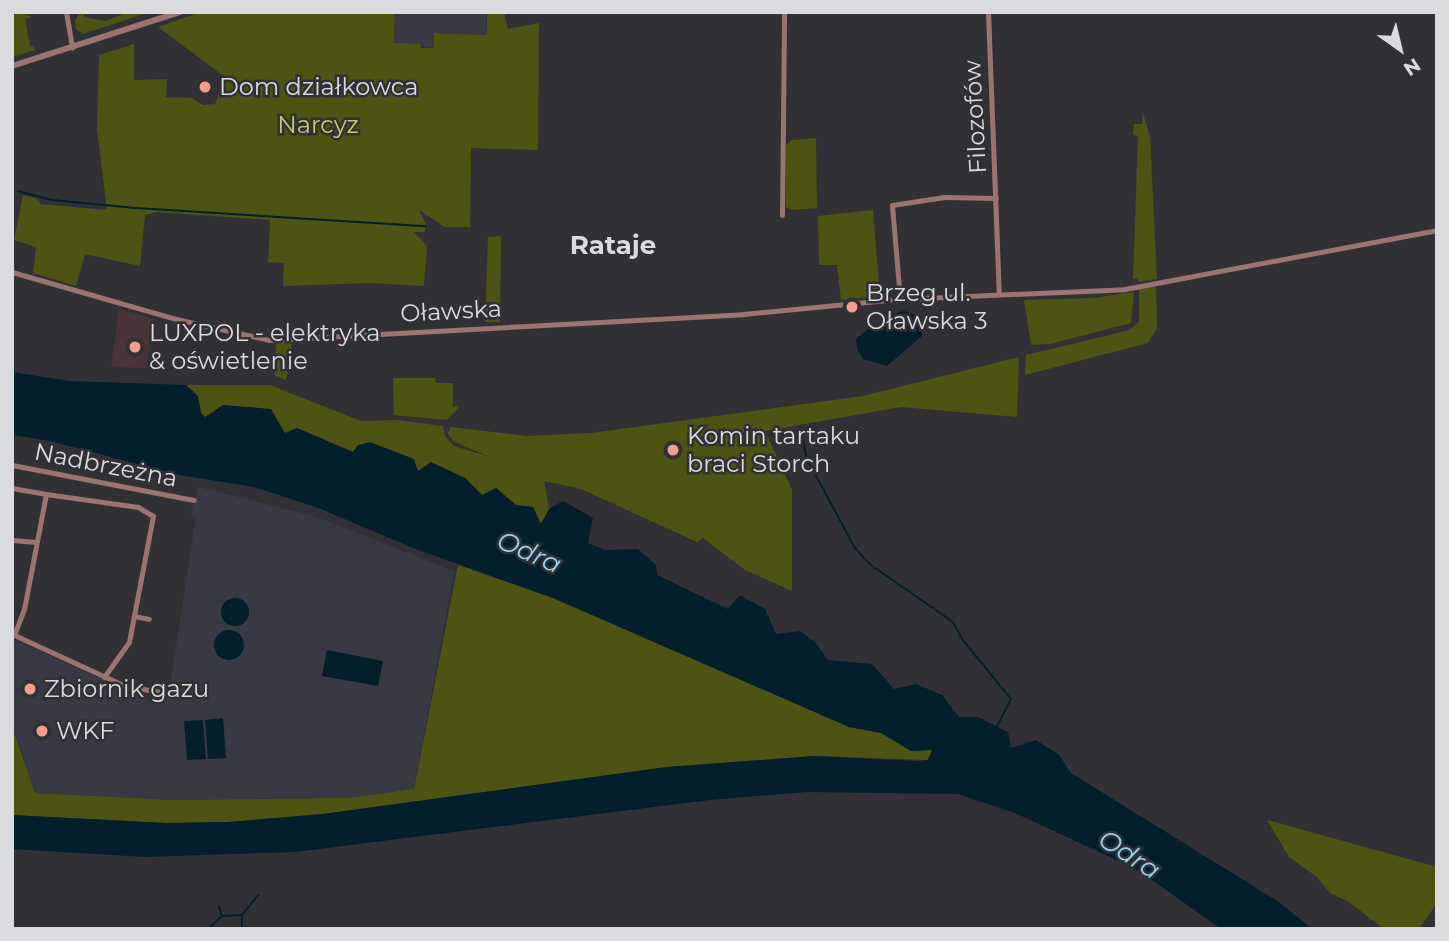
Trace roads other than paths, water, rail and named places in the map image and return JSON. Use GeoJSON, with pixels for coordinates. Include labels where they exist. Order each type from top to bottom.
{"type":"FeatureCollection","features":[{"type":"Feature","properties":{"kind":"street"},"geometry":{"type":"LineString","coordinates":[[66,12],[72,47]]}},
{"type":"Feature","properties":{"kind":"street"},"geometry":{"type":"LineString","coordinates":[[12,66],[180,12]]}},
{"type":"Feature","properties":{"kind":"street"},"geometry":{"type":"LineString","coordinates":[[782,215],[784,12]]}},
{"type":"Feature","properties":{"kind":"street","name":"Filozofów"},"geometry":{"type":"LineString","coordinates":[[900,299],[892,205],[944,197],[996,198],[988,12]]}},
{"type":"Feature","properties":{"kind":"street"},"geometry":{"type":"LineString","coordinates":[[996,198],[999,293]]}},
{"type":"Feature","properties":{"kind":"street","name":"Oławska"},"geometry":{"type":"LineString","coordinates":[[12,272],[176,320],[268,340],[743,314],[900,299],[999,293],[1125,289],[1437,230]]}},
{"type":"Feature","properties":{"kind":"street","name":"Nadbrzeżna"},"geometry":{"type":"LineString","coordinates":[[12,465],[194,500]]}},
{"type":"Feature","properties":{"kind":"street"},"geometry":{"type":"LineString","coordinates":[[12,488],[138,507],[153,516],[129,642],[104,677]]}},
{"type":"Feature","properties":{"kind":"street"},"geometry":{"type":"LineString","coordinates":[[46,494],[24,609],[13,635],[129,688],[166,693]]}},
{"type":"Feature","properties":{"kind":"street"},"geometry":{"type":"LineString","coordinates":[[12,540],[36,542]]}},
{"type":"Feature","properties":{"kind":"street"},"geometry":{"type":"LineString","coordinates":[[134,617],[149,619]]}},
{"type":"Feature","properties":{"kind":"water"},"geometry":{"type":"Polygon","coordinates":[[[904,311],[915,315],[922,326],[922,336],[887,366],[863,359],[857,349],[856,339],[868,329],[885,325],[890,315],[904,311]]]}},
{"type":"Feature","properties":{"kind":"water","name":"Odra"},"geometry":{"type":"Polygon","coordinates":[[[12,372],[70,381],[186,385],[198,396],[201,413],[205,417],[223,405],[271,409],[285,433],[297,428],[353,452],[358,445],[370,442],[414,459],[418,471],[431,462],[465,478],[482,495],[496,488],[516,505],[533,507],[541,524],[549,509],[563,501],[593,518],[588,543],[605,550],[638,549],[656,565],[657,575],[728,609],[740,595],[765,609],[776,634],[800,631],[815,642],[828,660],[872,664],[894,689],[916,684],[942,695],[959,717],[978,717],[1008,732],[1011,748],[1036,740],[1059,755],[1071,773],[1279,902],[1312,929],[1221,929],[1138,870],[1015,813],[958,794],[807,792],[710,800],[295,852],[145,857],[12,849],[12,815],[166,823],[228,822],[323,814],[667,767],[814,756],[917,761],[928,760],[932,750],[911,751],[881,733],[849,727],[553,598],[413,548],[321,509],[254,487],[179,475],[50,441],[12,435],[12,372]]]}},
{"type":"Feature","properties":{"kind":"water"},"geometry":{"type":"Polygon","coordinates":[[[235,598],[245,602],[249,612],[245,622],[235,626],[225,622],[221,612],[225,602],[235,598]]]}},
{"type":"Feature","properties":{"kind":"water"},"geometry":{"type":"Polygon","coordinates":[[[229,630],[239,635],[244,645],[239,655],[229,660],[219,655],[214,645],[219,635],[229,630]]]}},
{"type":"Feature","properties":{"kind":"water"},"geometry":{"type":"Polygon","coordinates":[[[327,650],[383,661],[378,686],[322,676],[327,650]]]}},
{"type":"Feature","properties":{"kind":"water"},"geometry":{"type":"Polygon","coordinates":[[[223,718],[226,758],[208,759],[205,720],[223,718]]]}},
{"type":"Feature","properties":{"kind":"water"},"geometry":{"type":"Polygon","coordinates":[[[203,720],[206,759],[187,760],[184,721],[203,720]]]}},
{"type":"Feature","properties":{"kind":"waterway"},"geometry":{"type":"LineString","coordinates":[[18,191],[52,200],[136,208],[425,226]]}},
{"type":"Feature","properties":{"kind":"waterway"},"geometry":{"type":"LineString","coordinates":[[800,429],[807,459],[855,548],[871,565],[953,622],[962,639],[1011,699],[997,727]]}},
{"type":"Feature","properties":{"kind":"waterway"},"geometry":{"type":"LineString","coordinates":[[242,929],[242,915],[258,895]]}},
{"type":"Feature","properties":{"kind":"waterway"},"geometry":{"type":"LineString","coordinates":[[208,929],[222,916],[219,906]]}},
{"type":"Feature","properties":{"kind":"waterway"},"geometry":{"type":"LineString","coordinates":[[223,916],[242,915]]}},
{"type":"Feature","properties":{"kind":"place","name":"Dom działkowca"},"geometry":{"type":"Point","coordinates":[205,87]}},
{"type":"Feature","properties":{"kind":"place","name":"Brzeg ul. Oławska 3"},"geometry":{"type":"Point","coordinates":[852,307]}},
{"type":"Feature","properties":{"kind":"place","name":"LUXPOL - elektryka & oświetlenie"},"geometry":{"type":"Point","coordinates":[135,347]}},
{"type":"Feature","properties":{"kind":"place","name":"Komin tartaku braci Storch"},"geometry":{"type":"Point","coordinates":[673,450]}},
{"type":"Feature","properties":{"kind":"place","name":"Zbiornik gazu"},"geometry":{"type":"Point","coordinates":[30,689]}},
{"type":"Feature","properties":{"kind":"place","name":"WKF"},"geometry":{"type":"Point","coordinates":[42,731]}},
{"type":"Feature","properties":{"kind":"district","name":"Rataje"},"geometry":{"type":"Point","coordinates":[613,246]}},
{"type":"Feature","properties":{"kind":"park label","name":"Narcyz"},"geometry":{"type":"Point","coordinates":[318,125]}}]}
